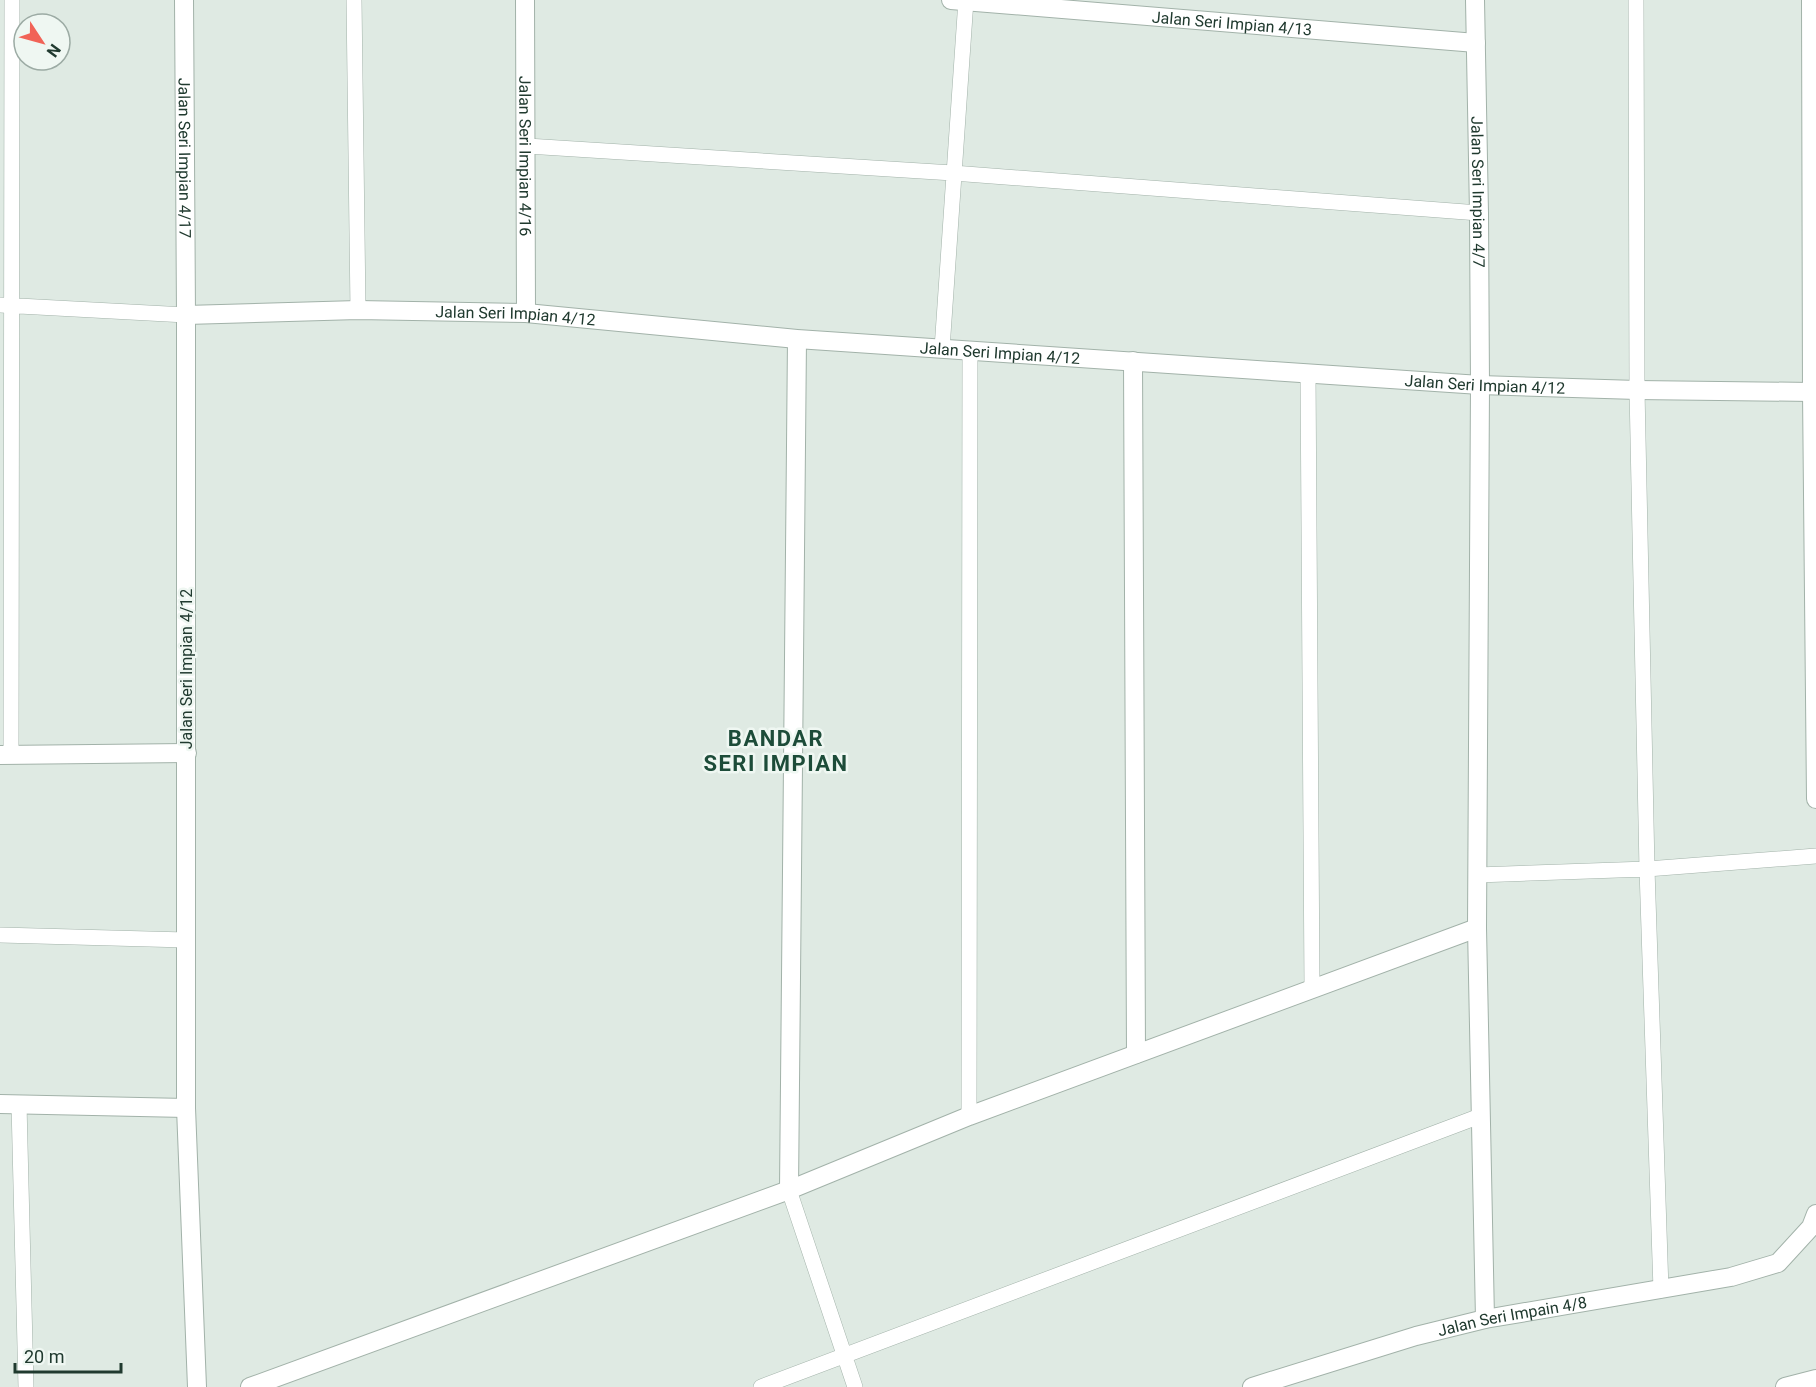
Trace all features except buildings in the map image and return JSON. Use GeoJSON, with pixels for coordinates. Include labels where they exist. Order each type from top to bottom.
{"type":"FeatureCollection","features":[{"type":"Feature","properties":{"kind":"street","name":"Jalan Seri Impian 4/17"},"geometry":{"type":"LineString","coordinates":[[184,0],[186,315]]}},
{"type":"Feature","properties":{"kind":"street","name":"Jalan Seri Impian 4/16"},"geometry":{"type":"LineString","coordinates":[[525,0],[526,313]]}},
{"type":"Feature","properties":{"kind":"street","name":"Jalan Seri Impian 4/13"},"geometry":{"type":"LineString","coordinates":[[961,0],[1476,43]]}},
{"type":"Feature","properties":{"kind":"street","name":"Jalan Seri Impian 4/7"},"geometry":{"type":"LineString","coordinates":[[1475,0],[1480,385],[1477,928],[1485,1319]]}},
{"type":"Feature","properties":{"kind":"street"},"geometry":{"type":"LineString","coordinates":[[1811,0],[1816,799]]}},
{"type":"Feature","properties":{"kind":"street","name":"Jalan Seri Impian 4/12"},"geometry":{"type":"LineString","coordinates":[[197,1387],[186,1108],[186,315],[358,310],[526,313],[797,339],[1480,385],[1812,392]]}},
{"type":"Feature","properties":{"kind":"street"},"geometry":{"type":"LineString","coordinates":[[789,1190],[797,339]]}},
{"type":"Feature","properties":{"kind":"street"},"geometry":{"type":"LineString","coordinates":[[1133,362],[1136,1054]]}},
{"type":"Feature","properties":{"kind":"street"},"geometry":{"type":"LineString","coordinates":[[5,755],[187,753]]}},
{"type":"Feature","properties":{"kind":"street"},"geometry":{"type":"LineString","coordinates":[[250,1387],[789,1190],[969,1116],[1477,928]]}},
{"type":"Feature","properties":{"kind":"street"},"geometry":{"type":"LineString","coordinates":[[0,1104],[186,1108]]}},
{"type":"Feature","properties":{"kind":"street","name":"Jalan Seri Impain 4/8"},"geometry":{"type":"LineString","coordinates":[[1252,1387],[1416,1336],[1485,1319],[1731,1277],[1778,1263],[1811,1227],[1816,1214]]}},
{"type":"Feature","properties":{"kind":"street"},"geometry":{"type":"LineString","coordinates":[[1785,1387],[1816,1379]]}},
{"type":"Feature","properties":{"kind":"lane"},"geometry":{"type":"LineString","coordinates":[[5,755],[6,305],[12,0]]}},
{"type":"Feature","properties":{"kind":"lane"},"geometry":{"type":"LineString","coordinates":[[354,0],[358,310]]}},
{"type":"Feature","properties":{"kind":"lane"},"geometry":{"type":"LineString","coordinates":[[942,349],[961,0]]}},
{"type":"Feature","properties":{"kind":"lane"},"geometry":{"type":"LineString","coordinates":[[1636,0],[1637,390],[1647,869],[1661,1290]]}},
{"type":"Feature","properties":{"kind":"lane"},"geometry":{"type":"LineString","coordinates":[[527,146],[953,173],[1479,213]]}},
{"type":"Feature","properties":{"kind":"lane"},"geometry":{"type":"LineString","coordinates":[[6,305],[186,315]]}},
{"type":"Feature","properties":{"kind":"lane"},"geometry":{"type":"LineString","coordinates":[[969,1116],[970,350]]}},
{"type":"Feature","properties":{"kind":"lane"},"geometry":{"type":"LineString","coordinates":[[1308,373],[1312,988]]}},
{"type":"Feature","properties":{"kind":"lane"},"geometry":{"type":"LineString","coordinates":[[1477,875],[1647,869],[1816,856]]}},
{"type":"Feature","properties":{"kind":"lane"},"geometry":{"type":"LineString","coordinates":[[0,935],[186,940]]}},
{"type":"Feature","properties":{"kind":"lane"},"geometry":{"type":"LineString","coordinates":[[20,1104],[26,1387]]}},
{"type":"Feature","properties":{"kind":"lane"},"geometry":{"type":"LineString","coordinates":[[761,1387],[1480,1116]]}},
{"type":"Feature","properties":{"kind":"lane"},"geometry":{"type":"LineString","coordinates":[[789,1190],[855,1387]]}},
{"type":"Feature","properties":{"kind":"district","name":"BANDAR SERI IMPIAN"},"geometry":{"type":"Point","coordinates":[776,750]}}]}
